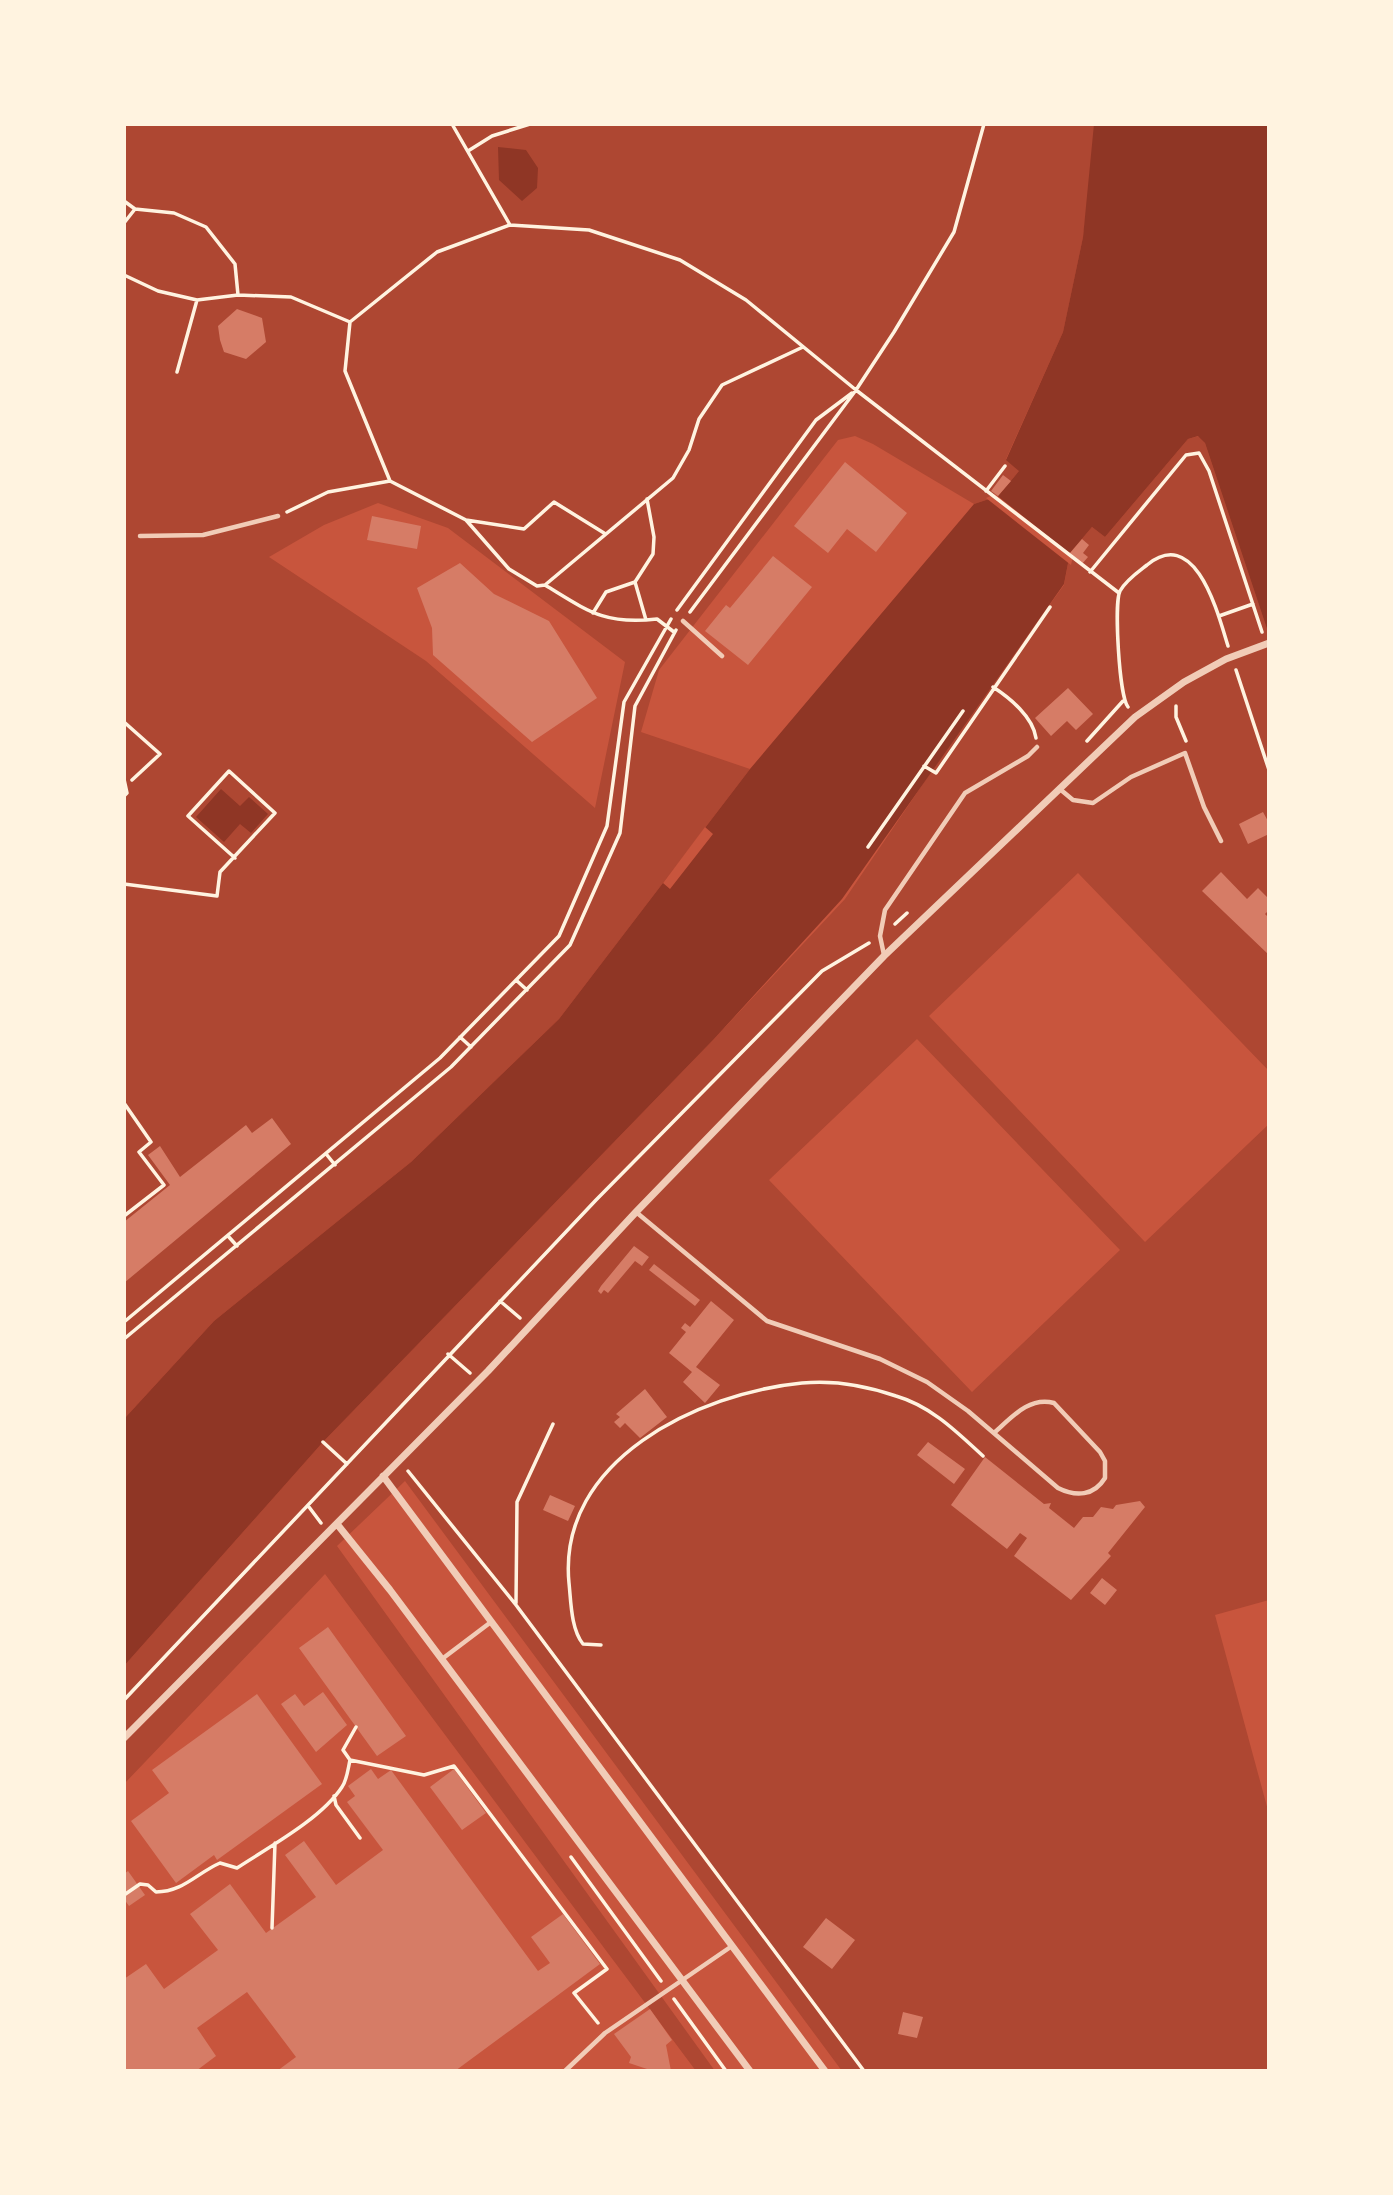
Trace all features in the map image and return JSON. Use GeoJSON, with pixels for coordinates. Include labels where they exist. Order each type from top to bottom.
{"type":"FeatureCollection","features":[{"type":"Feature","properties":{"kind":"street"},"geometry":{"type":"LineString","coordinates":[[124,1738],[479,1380],[636,1212],[884,956],[1135,717],[1215,665],[1267,642]]}},
{"type":"Feature","properties":{"kind":"street"},"geometry":{"type":"LineString","coordinates":[[383,1476],[825,2071]]}},
{"type":"Feature","properties":{"kind":"street"},"geometry":{"type":"LineString","coordinates":[[337,1524],[442,1659],[750,2071]]}},
{"type":"Feature","properties":{"kind":"lane"},"geometry":{"type":"LineString","coordinates":[[140,536],[203,535],[278,516]]}},
{"type":"Feature","properties":{"kind":"lane"},"geometry":{"type":"LineString","coordinates":[[683,621],[722,656]]}},
{"type":"Feature","properties":{"kind":"lane"},"geometry":{"type":"LineString","coordinates":[[884,956],[880,936],[885,910],[965,793],[1028,756],[1037,747]]}},
{"type":"Feature","properties":{"kind":"lane"},"geometry":{"type":"LineString","coordinates":[[1061,790],[1073,800],[1093,803],[1131,777],[1185,753],[1204,807],[1221,841]]}},
{"type":"Feature","properties":{"kind":"lane"},"geometry":{"type":"LineString","coordinates":[[636,1212],[767,1321],[845,1346],[907,1371],[961,1406],[1027,1464],[1070,1494],[1093,1491],[1105,1478],[1105,1461],[1100,1452],[1054,1403],[1044,1400],[1025,1407],[993,1433]]}},
{"type":"Feature","properties":{"kind":"lane"},"geometry":{"type":"LineString","coordinates":[[442,1659],[492,1622]]}},
{"type":"Feature","properties":{"kind":"lane"},"geometry":{"type":"LineString","coordinates":[[565,2071],[605,2033],[732,1945]]}},
{"type":"Feature","properties":{"kind":"path"},"geometry":{"type":"LineString","coordinates":[[452,124],[510,225]]}},
{"type":"Feature","properties":{"kind":"path"},"geometry":{"type":"LineString","coordinates":[[468,152],[492,136],[530,124]]}},
{"type":"Feature","properties":{"kind":"path"},"geometry":{"type":"LineString","coordinates":[[124,1339],[335,1165],[471,1047],[570,945],[620,833],[635,706],[674,632],[856,390],[954,232],[984,124]]}},
{"type":"Feature","properties":{"kind":"path"},"geometry":{"type":"LineString","coordinates":[[124,201],[135,209],[174,212],[206,227],[235,264],[238,295]]}},
{"type":"Feature","properties":{"kind":"path"},"geometry":{"type":"LineString","coordinates":[[124,223],[135,209]]}},
{"type":"Feature","properties":{"kind":"path"},"geometry":{"type":"LineString","coordinates":[[390,481],[345,371],[350,322],[437,252],[510,225],[590,230],[680,260],[746,300],[856,390],[1119,593]]}},
{"type":"Feature","properties":{"kind":"path"},"geometry":{"type":"LineString","coordinates":[[124,275],[158,291],[197,300],[238,295],[291,297],[350,322]]}},
{"type":"Feature","properties":{"kind":"path"},"geometry":{"type":"LineString","coordinates":[[177,372],[197,300]]}},
{"type":"Feature","properties":{"kind":"path"},"geometry":{"type":"LineString","coordinates":[[466,520],[509,569],[537,586],[545,585],[673,478],[689,450],[699,419],[722,385],[803,347]]}},
{"type":"Feature","properties":{"kind":"path"},"geometry":{"type":"LineString","coordinates":[[124,1322],[440,1058],[559,936],[607,826],[624,702],[666,626],[816,420],[856,390]]}},
{"type":"Feature","properties":{"kind":"path"},"geometry":{"type":"LineString","coordinates":[[1092,574],[1186,454],[1199,453],[1209,471],[1267,642]]}},
{"type":"Feature","properties":{"kind":"path"},"geometry":{"type":"LineString","coordinates":[[986,491],[1004,466]]}},
{"type":"Feature","properties":{"kind":"path"},"geometry":{"type":"LineString","coordinates":[[278,516],[328,492],[390,481],[466,520],[524,529],[554,502],[604,533]]}},
{"type":"Feature","properties":{"kind":"path"},"geometry":{"type":"LineString","coordinates":[[593,613],[606,592],[635,582],[653,554],[654,537],[648,499]]}},
{"type":"Feature","properties":{"kind":"path"},"geometry":{"type":"LineString","coordinates":[[1087,742],[1124,701],[1118,667],[1119,593],[1156,557],[1176,555],[1195,566],[1212,597],[1230,650]]}},
{"type":"Feature","properties":{"kind":"path"},"geometry":{"type":"LineString","coordinates":[[635,582],[646,620]]}},
{"type":"Feature","properties":{"kind":"path"},"geometry":{"type":"LineString","coordinates":[[545,585],[593,613],[628,623],[657,619],[674,632]]}},
{"type":"Feature","properties":{"kind":"path"},"geometry":{"type":"LineString","coordinates":[[1219,616],[1254,604]]}},
{"type":"Feature","properties":{"kind":"path"},"geometry":{"type":"LineString","coordinates":[[924,766],[936,773],[993,687],[1051,607]]}},
{"type":"Feature","properties":{"kind":"path"},"geometry":{"type":"LineString","coordinates":[[1233,662],[1269,770]]}},
{"type":"Feature","properties":{"kind":"path"},"geometry":{"type":"LineString","coordinates":[[993,687],[1009,697],[1035,731],[1037,747]]}},
{"type":"Feature","properties":{"kind":"path"},"geometry":{"type":"LineString","coordinates":[[1175,701],[1176,717],[1190,751]]}},
{"type":"Feature","properties":{"kind":"path"},"geometry":{"type":"LineString","coordinates":[[868,847],[963,711]]}},
{"type":"Feature","properties":{"kind":"path"},"geometry":{"type":"LineString","coordinates":[[124,722],[160,754],[132,780]]}},
{"type":"Feature","properties":{"kind":"path"},"geometry":{"type":"LineString","coordinates":[[124,884],[217,896],[220,872],[234,858],[275,813],[229,771],[188,816],[234,858]]}},
{"type":"Feature","properties":{"kind":"path"},"geometry":{"type":"LineString","coordinates":[[124,779],[127,793],[124,796]]}},
{"type":"Feature","properties":{"kind":"path"},"geometry":{"type":"LineString","coordinates":[[124,1700],[448,1354],[822,971],[880,936],[910,910]]}},
{"type":"Feature","properties":{"kind":"path"},"geometry":{"type":"LineString","coordinates":[[516,980],[527,990]]}},
{"type":"Feature","properties":{"kind":"path"},"geometry":{"type":"LineString","coordinates":[[460,1037],[471,1047]]}},
{"type":"Feature","properties":{"kind":"path"},"geometry":{"type":"LineString","coordinates":[[124,1102],[151,1142],[139,1152],[164,1185],[124,1216]]}},
{"type":"Feature","properties":{"kind":"path"},"geometry":{"type":"LineString","coordinates":[[327,1155],[335,1165]]}},
{"type":"Feature","properties":{"kind":"path"},"geometry":{"type":"LineString","coordinates":[[228,1236],[237,1246]]}},
{"type":"Feature","properties":{"kind":"path"},"geometry":{"type":"LineString","coordinates":[[500,1301],[529,1327]]}},
{"type":"Feature","properties":{"kind":"path"},"geometry":{"type":"LineString","coordinates":[[448,1354],[479,1380]]}},
{"type":"Feature","properties":{"kind":"path"},"geometry":{"type":"LineString","coordinates":[[601,1645],[583,1644],[578,1639],[571,1608],[568,1570],[578,1515],[597,1482],[611,1468],[647,1437],[670,1423],[722,1401],[771,1388],[803,1383],[840,1384],[897,1396],[919,1405],[983,1456]]}},
{"type":"Feature","properties":{"kind":"path"},"geometry":{"type":"LineString","coordinates":[[516,1605],[517,1503],[553,1424]]}},
{"type":"Feature","properties":{"kind":"path"},"geometry":{"type":"LineString","coordinates":[[323,1443],[347,1464]]}},
{"type":"Feature","properties":{"kind":"path"},"geometry":{"type":"LineString","coordinates":[[399,1460],[516,1605],[864,2071]]}},
{"type":"Feature","properties":{"kind":"path"},"geometry":{"type":"LineString","coordinates":[[356,1727],[343,1750],[350,1760],[432,1776],[454,1766],[607,1969],[574,1993],[605,2033]]}},
{"type":"Feature","properties":{"kind":"path"},"geometry":{"type":"LineString","coordinates":[[124,1895],[140,1884],[148,1885],[156,1892],[182,1888],[220,1863],[237,1868],[275,1843],[334,1796],[344,1785],[350,1760]]}},
{"type":"Feature","properties":{"kind":"path"},"geometry":{"type":"LineString","coordinates":[[334,1796],[336,1805],[360,1838]]}},
{"type":"Feature","properties":{"kind":"path"},"geometry":{"type":"LineString","coordinates":[[272,1928],[275,1843]]}},
{"type":"Feature","properties":{"kind":"shaded area"},"geometry":{"type":"Polygon","coordinates":[[[124,124],[1094,124],[1096,132],[1083,237],[1063,332],[1006,459],[1020,470],[998,496],[974,504],[873,444],[855,436],[838,440],[659,670],[641,732],[750,769],[559,1019],[411,1162],[214,1321],[124,1419],[124,124]],[[378,503],[324,525],[269,557],[426,661],[595,808],[625,662],[448,528],[378,503]]]}},
{"type":"Feature","properties":{"kind":"shaded area"},"geometry":{"type":"Polygon","coordinates":[[[1094,124],[1269,124],[1269,635],[1205,443],[1198,436],[1188,439],[1105,537],[1092,527],[1070,553],[1064,584],[842,899],[714,1039],[323,1442],[124,1666],[124,1419],[214,1321],[411,1162],[559,1019],[750,769],[974,504],[998,496],[1019,471],[1006,460],[1063,332],[1083,237],[1094,124]]]}},
{"type":"Feature","properties":{"kind":"shaded area"},"geometry":{"type":"Polygon","coordinates":[[[498,147],[526,150],[538,168],[537,188],[522,201],[499,180],[498,147]]]}},
{"type":"Feature","properties":{"kind":"shaded area"},"geometry":{"type":"Polygon","coordinates":[[[1199,436],[1205,443],[1269,635],[1269,1071],[1078,873],[929,1016],[1145,1242],[1269,1124],[1269,1600],[1215,1615],[1269,1814],[1269,2071],[842,2071],[405,1481],[337,1546],[715,2071],[696,2071],[325,1574],[124,1784],[124,1666],[323,1442],[714,1039],[845,899],[971,713],[1064,585],[1070,553],[1092,527],[1105,537],[1188,439],[1199,436]],[[917,1039],[769,1180],[972,1392],[1120,1250],[917,1039]]]}},
{"type":"Feature","properties":{"kind":"shaded area"},"geometry":{"type":"Polygon","coordinates":[[[221,789],[240,806],[249,797],[268,814],[251,833],[240,824],[224,842],[196,817],[221,789]]]}},
{"type":"Feature","properties":{"kind":"pier"},"geometry":{"type":"Polygon","coordinates":[[[995,494],[1073,556],[1071,565],[986,498],[995,494]]]}},
{"type":"Feature","properties":{"kind":"pier"},"geometry":{"type":"Polygon","coordinates":[[[705,827],[713,834],[670,889],[663,883],[705,827]]]}},
{"type":"Feature","properties":{"kind":"building"},"geometry":{"type":"Polygon","coordinates":[[[237,309],[262,318],[266,342],[246,359],[224,352],[220,340],[218,326],[237,309]]]}},
{"type":"Feature","properties":{"kind":"building"},"geometry":{"type":"Polygon","coordinates":[[[845,462],[907,513],[876,552],[847,529],[828,553],[794,526],[845,462]]]}},
{"type":"Feature","properties":{"kind":"building"},"geometry":{"type":"Polygon","coordinates":[[[1003,475],[1011,481],[998,496],[991,491],[1003,475]]]}},
{"type":"Feature","properties":{"kind":"building"},"geometry":{"type":"Polygon","coordinates":[[[372,516],[421,526],[417,549],[367,540],[372,516]]]}},
{"type":"Feature","properties":{"kind":"building"},"geometry":{"type":"Polygon","coordinates":[[[1082,539],[1089,545],[1083,553],[1088,557],[1082,564],[1070,553],[1082,539]]]}},
{"type":"Feature","properties":{"kind":"building"},"geometry":{"type":"Polygon","coordinates":[[[773,556],[812,587],[748,665],[705,631],[726,605],[730,608],[773,556]]]}},
{"type":"Feature","properties":{"kind":"building"},"geometry":{"type":"Polygon","coordinates":[[[460,563],[494,594],[549,621],[597,698],[532,742],[433,655],[432,628],[417,588],[460,563]]]}},
{"type":"Feature","properties":{"kind":"building"},"geometry":{"type":"Polygon","coordinates":[[[1068,688],[1093,714],[1076,730],[1067,721],[1051,736],[1035,718],[1068,688]]]}},
{"type":"Feature","properties":{"kind":"building"},"geometry":{"type":"Polygon","coordinates":[[[1263,812],[1269,823],[1269,834],[1248,844],[1239,824],[1263,812]]]}},
{"type":"Feature","properties":{"kind":"building"},"geometry":{"type":"Polygon","coordinates":[[[1221,872],[1247,899],[1258,888],[1269,899],[1269,910],[1265,914],[1269,918],[1269,955],[1202,891],[1221,872]]]}},
{"type":"Feature","properties":{"kind":"building"},"geometry":{"type":"Polygon","coordinates":[[[272,1118],[291,1144],[124,1283],[124,1222],[170,1185],[148,1155],[160,1146],[180,1177],[246,1125],[252,1133],[272,1118]]]}},
{"type":"Feature","properties":{"kind":"building"},"geometry":{"type":"Polygon","coordinates":[[[634,1246],[649,1257],[642,1266],[635,1261],[608,1293],[604,1290],[601,1294],[598,1291],[601,1286],[634,1246]]]}},
{"type":"Feature","properties":{"kind":"building"},"geometry":{"type":"Polygon","coordinates":[[[654,1264],[700,1300],[695,1306],[649,1270],[654,1264]]]}},
{"type":"Feature","properties":{"kind":"building"},"geometry":{"type":"Polygon","coordinates":[[[711,1301],[734,1320],[696,1367],[720,1385],[705,1403],[683,1382],[692,1372],[669,1353],[686,1332],[681,1328],[685,1323],[690,1327],[711,1301]]]}},
{"type":"Feature","properties":{"kind":"building"},"geometry":{"type":"Polygon","coordinates":[[[645,1389],[667,1417],[640,1438],[625,1423],[620,1428],[614,1422],[620,1417],[616,1414],[645,1389]]]}},
{"type":"Feature","properties":{"kind":"building"},"geometry":{"type":"Polygon","coordinates":[[[928,1442],[965,1469],[954,1484],[917,1455],[928,1442]]]}},
{"type":"Feature","properties":{"kind":"building"},"geometry":{"type":"Polygon","coordinates":[[[985,1457],[1044,1504],[1051,1503],[1049,1508],[1074,1528],[1083,1517],[1093,1517],[1101,1507],[1113,1509],[1116,1505],[1140,1501],[1145,1507],[1108,1553],[1111,1556],[1071,1600],[1014,1556],[1027,1538],[1020,1533],[1007,1549],[951,1505],[985,1457]]]}},
{"type":"Feature","properties":{"kind":"building"},"geometry":{"type":"Polygon","coordinates":[[[550,1495],[575,1506],[568,1521],[543,1510],[550,1495]]]}},
{"type":"Feature","properties":{"kind":"building"},"geometry":{"type":"Polygon","coordinates":[[[1102,1578],[1117,1590],[1105,1605],[1090,1593],[1102,1578]]]}},
{"type":"Feature","properties":{"kind":"building"},"geometry":{"type":"Polygon","coordinates":[[[328,1627],[406,1736],[377,1756],[299,1648],[328,1627]]]}},
{"type":"Feature","properties":{"kind":"building"},"geometry":{"type":"Polygon","coordinates":[[[323,1692],[347,1725],[316,1752],[281,1704],[295,1694],[304,1706],[323,1692]]]}},
{"type":"Feature","properties":{"kind":"building"},"geometry":{"type":"Polygon","coordinates":[[[257,1694],[322,1784],[217,1860],[214,1855],[176,1883],[131,1821],[169,1793],[152,1770],[257,1694]]]}},
{"type":"Feature","properties":{"kind":"building"},"geometry":{"type":"Polygon","coordinates":[[[371,1769],[378,1779],[391,1770],[538,1971],[550,1963],[531,1937],[563,1914],[600,1964],[455,2071],[277,2071],[296,2057],[247,1992],[197,2028],[216,2056],[196,2071],[124,2071],[124,1979],[146,1964],[164,1989],[218,1950],[190,1914],[230,1884],[266,1933],[316,1897],[285,1855],[304,1841],[336,1885],[383,1850],[347,1802],[355,1796],[348,1786],[371,1769]]]}},
{"type":"Feature","properties":{"kind":"building"},"geometry":{"type":"Polygon","coordinates":[[[454,1769],[486,1813],[462,1830],[430,1787],[454,1769]]]}},
{"type":"Feature","properties":{"kind":"building"},"geometry":{"type":"Polygon","coordinates":[[[128,1871],[145,1895],[129,1906],[124,1899],[124,1874],[128,1871]]]}},
{"type":"Feature","properties":{"kind":"building"},"geometry":{"type":"Polygon","coordinates":[[[826,1918],[855,1940],[832,1969],[803,1947],[826,1918]]]}},
{"type":"Feature","properties":{"kind":"building"},"geometry":{"type":"Polygon","coordinates":[[[650,2009],[672,2040],[666,2045],[671,2071],[653,2071],[629,2063],[631,2057],[614,2034],[650,2009]]]}},
{"type":"Feature","properties":{"kind":"building"},"geometry":{"type":"Polygon","coordinates":[[[903,2012],[923,2017],[917,2038],[898,2034],[903,2012]]]}}]}
